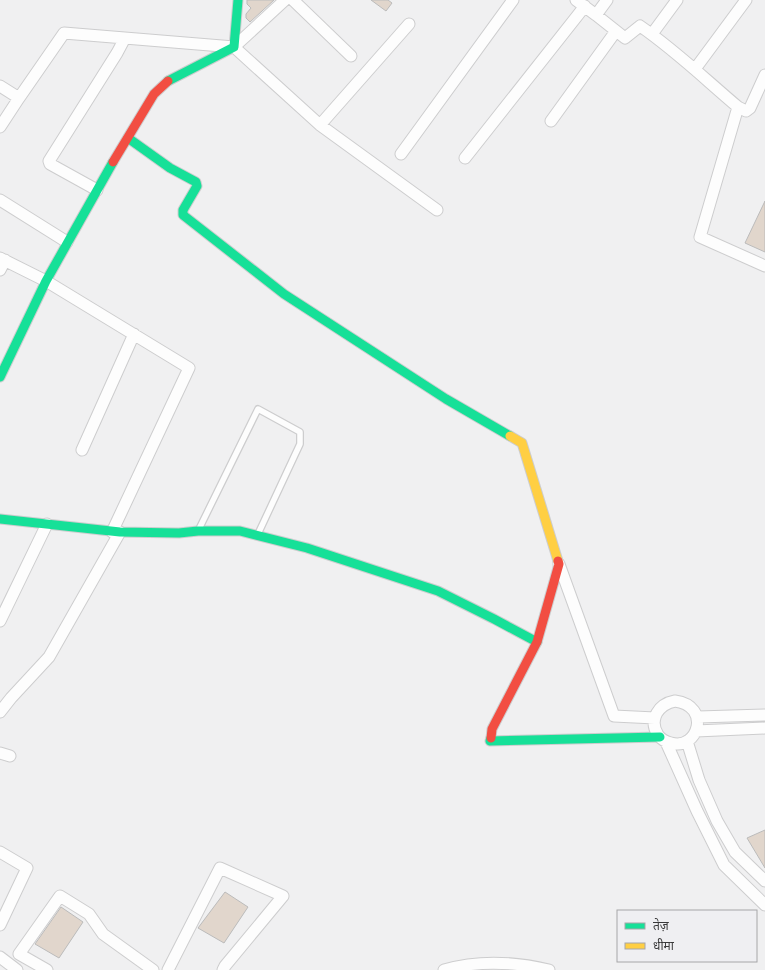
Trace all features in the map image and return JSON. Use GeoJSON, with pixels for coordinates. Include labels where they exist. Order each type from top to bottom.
{"type":"FeatureCollection","features":[{"type":"Feature","properties":{"kind":"street"},"geometry":{"type":"LineString","coordinates":[[234,47],[238,0]]}},
{"type":"Feature","properties":{"kind":"street"},"geometry":{"type":"LineString","coordinates":[[0,377],[46,281],[67,242],[154,94],[168,81],[234,47],[284,0]]}},
{"type":"Feature","properties":{"kind":"street"},"geometry":{"type":"LineString","coordinates":[[293,0],[330,34],[351,56]]}},
{"type":"Feature","properties":{"kind":"street"},"geometry":{"type":"LineString","coordinates":[[401,154],[513,0]]}},
{"type":"Feature","properties":{"kind":"street"},"geometry":{"type":"LineString","coordinates":[[596,15],[607,0]]}},
{"type":"Feature","properties":{"kind":"street"},"geometry":{"type":"LineString","coordinates":[[652,34],[677,0]]}},
{"type":"Feature","properties":{"kind":"street"},"geometry":{"type":"LineString","coordinates":[[694,69],[746,0]]}},
{"type":"Feature","properties":{"kind":"street"},"geometry":{"type":"LineString","coordinates":[[465,158],[580,3],[625,38],[640,26],[652,34],[738,107],[746,111],[750,108],[765,75]]}},
{"type":"Feature","properties":{"kind":"street"},"geometry":{"type":"LineString","coordinates":[[320,125],[409,24]]}},
{"type":"Feature","properties":{"kind":"street"},"geometry":{"type":"LineString","coordinates":[[551,121],[616,31]]}},
{"type":"Feature","properties":{"kind":"street"},"geometry":{"type":"LineString","coordinates":[[0,127],[18,98],[64,33],[234,47],[320,125],[437,210]]}},
{"type":"Feature","properties":{"kind":"street"},"geometry":{"type":"LineString","coordinates":[[97,190],[50,164],[49,161],[125,38]]}},
{"type":"Feature","properties":{"kind":"street"},"geometry":{"type":"LineString","coordinates":[[0,86],[18,98]]}},
{"type":"Feature","properties":{"kind":"street"},"geometry":{"type":"LineString","coordinates":[[738,107],[700,237],[765,266]]}},
{"type":"Feature","properties":{"kind":"street"},"geometry":{"type":"LineString","coordinates":[[128,138],[170,168],[196,182],[196,186],[183,210],[183,215],[229,252],[290,298],[446,399],[522,443],[559,564],[614,716],[655,718]]}},
{"type":"Feature","properties":{"kind":"street"},"geometry":{"type":"LineString","coordinates":[[0,200],[67,242]]}},
{"type":"Feature","properties":{"kind":"street"},"geometry":{"type":"LineString","coordinates":[[0,712],[49,657],[116,532],[189,368],[46,281],[2,262]]}},
{"type":"Feature","properties":{"kind":"street"},"geometry":{"type":"LineString","coordinates":[[82,450],[134,334]]}},
{"type":"Feature","properties":{"kind":"street"},"geometry":{"type":"LineString","coordinates":[[0,519],[116,532],[179,533],[198,531],[240,531],[307,548],[438,591],[494,618],[537,642]]}},
{"type":"Feature","properties":{"kind":"street"},"geometry":{"type":"LineString","coordinates":[[0,621],[47,524]]}},
{"type":"Feature","properties":{"kind":"street"},"geometry":{"type":"LineString","coordinates":[[559,564],[537,642],[492,729],[490,741],[663,740],[673,744],[680,744],[692,737],[698,724],[698,717],[689,705],[675,701],[668,702],[662,706],[655,718],[654,725],[656,732],[663,740],[724,865],[765,905]]}},
{"type":"Feature","properties":{"kind":"street"},"geometry":{"type":"LineString","coordinates":[[698,717],[765,715]]}},
{"type":"Feature","properties":{"kind":"street"},"geometry":{"type":"LineString","coordinates":[[696,730],[765,728]]}},
{"type":"Feature","properties":{"kind":"street"},"geometry":{"type":"LineString","coordinates":[[687,741],[699,780],[716,821],[735,852],[765,881]]}},
{"type":"Feature","properties":{"kind":"street"},"geometry":{"type":"LineString","coordinates":[[0,852],[27,868],[0,925]]}},
{"type":"Feature","properties":{"kind":"street"},"geometry":{"type":"LineString","coordinates":[[168,970],[220,868],[283,896],[223,970]]}},
{"type":"Feature","properties":{"kind":"street"},"geometry":{"type":"LineString","coordinates":[[47,970],[19,954],[60,896],[89,914],[103,934],[153,970]]}},
{"type":"Feature","properties":{"kind":"street"},"geometry":{"type":"LineString","coordinates":[[0,957],[17,970]]}},
{"type":"Feature","properties":{"kind":"street"},"geometry":{"type":"LineString","coordinates":[[444,970],[462,966],[491,963],[520,964],[549,970]]}},
{"type":"Feature","properties":{"kind":"lane"},"geometry":{"type":"LineString","coordinates":[[198,531],[258,409],[300,432],[300,444],[258,536]]}},
{"type":"Feature","properties":{"kind":"building"},"geometry":{"type":"Polygon","coordinates":[[[247,0],[274,0],[250,22],[246,18],[246,14],[251,8],[247,4],[247,0]]]}},
{"type":"Feature","properties":{"kind":"building"},"geometry":{"type":"Polygon","coordinates":[[[371,0],[388,0],[392,3],[386,11],[371,0]]]}},
{"type":"Feature","properties":{"kind":"building"},"geometry":{"type":"Polygon","coordinates":[[[765,201],[765,252],[745,243],[765,201]]]}},
{"type":"Feature","properties":{"kind":"building"},"geometry":{"type":"Polygon","coordinates":[[[765,830],[765,868],[747,838],[765,830]]]}},
{"type":"Feature","properties":{"kind":"building"},"geometry":{"type":"Polygon","coordinates":[[[225,892],[248,907],[224,943],[198,928],[225,892]]]}},
{"type":"Feature","properties":{"kind":"building"},"geometry":{"type":"Polygon","coordinates":[[[61,907],[83,922],[59,958],[35,944],[61,907]]]}},
{"type":"Feature","properties":{"kind":"traffic: fast"},"geometry":{"type":"LineString","coordinates":[[168,81],[234,47],[238,0]]}},
{"type":"Feature","properties":{"kind":"traffic: fast"},"geometry":{"type":"LineString","coordinates":[[128,138],[170,168],[196,182],[197,186],[183,210],[183,215],[284,294],[446,399],[510,436]]}},
{"type":"Feature","properties":{"kind":"traffic: fast"},"geometry":{"type":"LineString","coordinates":[[0,377],[46,281],[113,162]]}},
{"type":"Feature","properties":{"kind":"traffic: fast"},"geometry":{"type":"LineString","coordinates":[[0,519],[120,532],[179,533],[198,531],[240,531],[307,548],[438,591],[537,642]]}},
{"type":"Feature","properties":{"kind":"traffic: fast"},"geometry":{"type":"LineString","coordinates":[[491,738],[490,741],[660,737]]}},
{"type":"Feature","properties":{"kind":"traffic: slow"},"geometry":{"type":"LineString","coordinates":[[510,436],[522,443],[558,561]]}},
{"type":"Feature","properties":{"kind":"traffic: jam"},"geometry":{"type":"LineString","coordinates":[[113,162],[154,94],[168,81]]}},
{"type":"Feature","properties":{"kind":"traffic: jam"},"geometry":{"type":"LineString","coordinates":[[491,738],[492,729],[537,642],[559,564],[558,561]]}}]}
